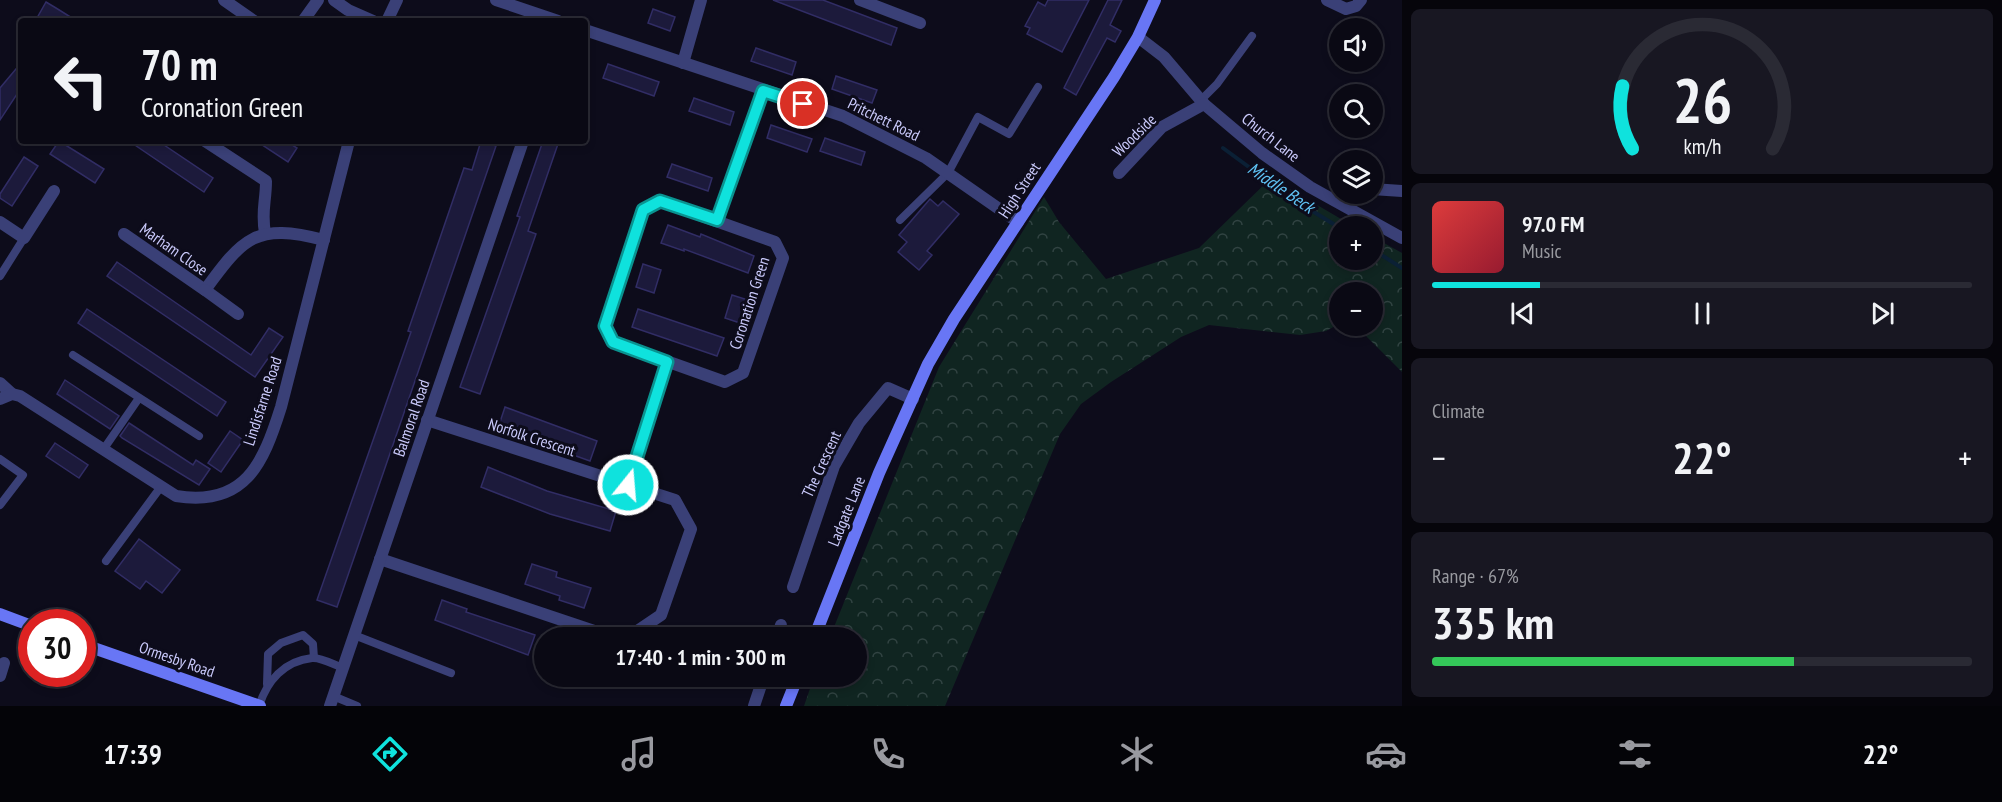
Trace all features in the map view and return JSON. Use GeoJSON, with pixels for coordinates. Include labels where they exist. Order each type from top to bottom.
{"type":"FeatureCollection","features":[{"type":"Feature","properties":{"kind":"main road","name":"High Street"},"geometry":{"type":"LineString","coordinates":[[913,399],[928,364],[949,328],[1138,37],[1155,0]]}},
{"type":"Feature","properties":{"kind":"main road","name":"Ladgate Lane"},"geometry":{"type":"LineString","coordinates":[[818,627],[879,473],[913,399]]}},
{"type":"Feature","properties":{"kind":"main road"},"geometry":{"type":"LineString","coordinates":[[0,614],[18,621]]}},
{"type":"Feature","properties":{"kind":"main road","name":"Ormesby Road"},"geometry":{"type":"LineString","coordinates":[[96,649],[259,706]]}},
{"type":"Feature","properties":{"kind":"main road"},"geometry":{"type":"LineString","coordinates":[[786,706],[794,687]]}},
{"type":"Feature","properties":{"kind":"street"},"geometry":{"type":"LineString","coordinates":[[224,0],[250,18]]}},
{"type":"Feature","properties":{"kind":"street"},"geometry":{"type":"LineString","coordinates":[[305,18],[318,0]]}},
{"type":"Feature","properties":{"kind":"street"},"geometry":{"type":"LineString","coordinates":[[334,0],[348,10],[366,18]]}},
{"type":"Feature","properties":{"kind":"street"},"geometry":{"type":"LineString","coordinates":[[389,18],[398,0]]}},
{"type":"Feature","properties":{"kind":"street"},"geometry":{"type":"LineString","coordinates":[[496,0],[549,18]]}},
{"type":"Feature","properties":{"kind":"street"},"geometry":{"type":"LineString","coordinates":[[683,63],[701,0]]}},
{"type":"Feature","properties":{"kind":"street"},"geometry":{"type":"LineString","coordinates":[[860,0],[920,23]]}},
{"type":"Feature","properties":{"kind":"street"},"geometry":{"type":"LineString","coordinates":[[1327,0],[1346,9],[1356,6],[1361,0]]}},
{"type":"Feature","properties":{"kind":"street","name":"Pritchett Road"},"geometry":{"type":"LineString","coordinates":[[588,31],[843,116],[926,158],[1018,222]]}},
{"type":"Feature","properties":{"kind":"street","name":"Church Lane"},"geometry":{"type":"LineString","coordinates":[[1138,37],[1164,57],[1203,102],[1262,153],[1326,196],[1402,238]]}},
{"type":"Feature","properties":{"kind":"street"},"geometry":{"type":"LineString","coordinates":[[717,220],[763,91]]}},
{"type":"Feature","properties":{"kind":"street","name":"Woodside"},"geometry":{"type":"LineString","coordinates":[[1119,173],[1162,127],[1203,102]]}},
{"type":"Feature","properties":{"kind":"street"},"geometry":{"type":"LineString","coordinates":[[210,144],[266,181],[261,213],[264,233],[301,234],[324,240]]}},
{"type":"Feature","properties":{"kind":"street","name":"Lindisfarne Road"},"geometry":{"type":"LineString","coordinates":[[0,383],[6,397],[20,396],[160,488],[176,496],[195,499],[218,497],[235,488],[268,448],[281,407],[348,144]]}},
{"type":"Feature","properties":{"kind":"street","name":"Balmoral Road"},"geometry":{"type":"LineString","coordinates":[[332,701],[522,144]]}},
{"type":"Feature","properties":{"kind":"street"},"geometry":{"type":"LineString","coordinates":[[1383,190],[1402,191]]}},
{"type":"Feature","properties":{"kind":"street"},"geometry":{"type":"LineString","coordinates":[[0,222],[24,238],[54,191]]}},
{"type":"Feature","properties":{"kind":"street","name":"Coronation Green"},"geometry":{"type":"LineString","coordinates":[[660,201],[775,242],[783,258],[743,373],[725,382],[667,362],[613,342],[605,326],[643,210],[660,201]]}},
{"type":"Feature","properties":{"kind":"street","name":"Marham Close"},"geometry":{"type":"LineString","coordinates":[[205,290],[233,252],[264,233]]}},
{"type":"Feature","properties":{"kind":"street","name":"Marham Close"},"geometry":{"type":"LineString","coordinates":[[124,234],[238,314]]}},
{"type":"Feature","properties":{"kind":"street"},"geometry":{"type":"LineString","coordinates":[[628,485],[667,362]]}},
{"type":"Feature","properties":{"kind":"street","name":"The Crescent"},"geometry":{"type":"LineString","coordinates":[[793,587],[834,466],[859,423],[888,388],[913,399]]}},
{"type":"Feature","properties":{"kind":"street","name":"Norfolk Crescent"},"geometry":{"type":"LineString","coordinates":[[428,420],[675,500],[691,529],[661,615],[643,627]]}},
{"type":"Feature","properties":{"kind":"street"},"geometry":{"type":"LineString","coordinates":[[380,559],[582,627]]}},
{"type":"Feature","properties":{"kind":"street"},"geometry":{"type":"LineString","coordinates":[[754,706],[760,687]]}},
{"type":"Feature","properties":{"kind":"lane"},"geometry":{"type":"LineString","coordinates":[[1203,102],[1252,36]]}},
{"type":"Feature","properties":{"kind":"lane"},"geometry":{"type":"LineString","coordinates":[[900,220],[948,173],[978,117],[1009,134],[1038,87]]}},
{"type":"Feature","properties":{"kind":"lane"},"geometry":{"type":"LineString","coordinates":[[0,276],[24,238]]}},
{"type":"Feature","properties":{"kind":"lane"},"geometry":{"type":"LineString","coordinates":[[73,355],[199,436]]}},
{"type":"Feature","properties":{"kind":"lane"},"geometry":{"type":"LineString","coordinates":[[103,450],[139,398]]}},
{"type":"Feature","properties":{"kind":"lane"},"geometry":{"type":"LineString","coordinates":[[0,459],[23,475],[0,505]]}},
{"type":"Feature","properties":{"kind":"lane"},"geometry":{"type":"LineString","coordinates":[[106,561],[160,488]]}},
{"type":"Feature","properties":{"kind":"lane"},"geometry":{"type":"LineString","coordinates":[[259,706],[267,684],[268,654],[281,643],[303,635],[314,644],[314,658]]}},
{"type":"Feature","properties":{"kind":"lane"},"geometry":{"type":"LineString","coordinates":[[354,635],[451,673]]}},
{"type":"Feature","properties":{"kind":"lane"},"geometry":{"type":"LineString","coordinates":[[267,684],[287,668],[314,658],[343,668]]}},
{"type":"Feature","properties":{"kind":"lane"},"geometry":{"type":"LineString","coordinates":[[332,701],[357,706]]}},
{"type":"Feature","properties":{"kind":"green space"},"geometry":{"type":"Polygon","coordinates":[[[1271,178],[1336,216],[1329,216],[1329,270],[1383,270],[1383,243],[1402,253],[1402,372],[1366,336],[1383,336],[1383,282],[1329,282],[1329,329],[1326,331],[1300,335],[1209,325],[1181,337],[1081,404],[1060,434],[945,706],[804,706],[811,687],[867,687],[867,627],[834,627],[939,367],[1044,197],[1059,222],[1106,279],[1199,248],[1271,178]]]}},
{"type":"Feature","properties":{"kind":"building"},"geometry":{"type":"Polygon","coordinates":[[[773,0],[823,0],[897,28],[891,45],[773,0]]]}},
{"type":"Feature","properties":{"kind":"building"},"geometry":{"type":"Polygon","coordinates":[[[1048,0],[1089,0],[1062,52],[1027,34],[1030,28],[1025,26],[1038,2],[1045,6],[1048,0]]]}},
{"type":"Feature","properties":{"kind":"building"},"geometry":{"type":"Polygon","coordinates":[[[1108,0],[1122,0],[1110,25],[1121,31],[1115,42],[1107,38],[1076,95],[1064,88],[1108,0]]]}},
{"type":"Feature","properties":{"kind":"building"},"geometry":{"type":"Polygon","coordinates":[[[46,2],[72,18],[37,18],[46,2]]]}},
{"type":"Feature","properties":{"kind":"building"},"geometry":{"type":"Polygon","coordinates":[[[653,9],[675,17],[670,31],[648,23],[653,9]]]}},
{"type":"Feature","properties":{"kind":"building"},"geometry":{"type":"Polygon","coordinates":[[[756,48],[796,62],[792,75],[751,61],[756,48]]]}},
{"type":"Feature","properties":{"kind":"building"},"geometry":{"type":"Polygon","coordinates":[[[608,64],[659,82],[654,96],[603,78],[608,64]]]}},
{"type":"Feature","properties":{"kind":"building"},"geometry":{"type":"Polygon","coordinates":[[[18,67],[18,93],[0,120],[0,88],[18,67]]]}},
{"type":"Feature","properties":{"kind":"building"},"geometry":{"type":"Polygon","coordinates":[[[836,76],[877,90],[872,103],[832,89],[836,76]]]}},
{"type":"Feature","properties":{"kind":"building"},"geometry":{"type":"Polygon","coordinates":[[[694,98],[734,112],[730,125],[689,111],[694,98]]]}},
{"type":"Feature","properties":{"kind":"building"},"geometry":{"type":"Polygon","coordinates":[[[771,125],[812,139],[807,152],[767,138],[771,125]]]}},
{"type":"Feature","properties":{"kind":"building"},"geometry":{"type":"Polygon","coordinates":[[[825,138],[865,152],[861,165],[820,151],[825,138]]]}},
{"type":"Feature","properties":{"kind":"building"},"geometry":{"type":"Polygon","coordinates":[[[57,144],[64,144],[104,169],[95,183],[50,154],[57,144]]]}},
{"type":"Feature","properties":{"kind":"building"},"geometry":{"type":"Polygon","coordinates":[[[133,144],[162,144],[213,178],[204,192],[133,144]]]}},
{"type":"Feature","properties":{"kind":"building"},"geometry":{"type":"Polygon","coordinates":[[[261,144],[291,144],[297,148],[288,162],[261,144]]]}},
{"type":"Feature","properties":{"kind":"building"},"geometry":{"type":"Polygon","coordinates":[[[480,144],[496,146],[337,607],[317,600],[411,332],[408,331],[464,168],[472,170],[480,144]]]}},
{"type":"Feature","properties":{"kind":"building"},"geometry":{"type":"Polygon","coordinates":[[[542,144],[558,144],[528,231],[536,234],[480,394],[460,387],[520,217],[517,216],[542,144]]]}},
{"type":"Feature","properties":{"kind":"building"},"geometry":{"type":"Polygon","coordinates":[[[24,157],[38,166],[12,206],[0,198],[0,194],[24,157]]]}},
{"type":"Feature","properties":{"kind":"building"},"geometry":{"type":"Polygon","coordinates":[[[672,164],[712,178],[708,191],[667,177],[672,164]]]}},
{"type":"Feature","properties":{"kind":"building"},"geometry":{"type":"Polygon","coordinates":[[[930,199],[938,206],[943,201],[959,214],[927,251],[932,255],[919,270],[898,252],[907,242],[899,235],[930,199]]]}},
{"type":"Feature","properties":{"kind":"building"},"geometry":{"type":"Polygon","coordinates":[[[668,225],[700,237],[701,234],[754,256],[748,273],[684,249],[684,251],[661,243],[668,225]]]}},
{"type":"Feature","properties":{"kind":"building"},"geometry":{"type":"Polygon","coordinates":[[[117,262],[251,355],[269,328],[283,337],[255,377],[107,276],[117,262]]]}},
{"type":"Feature","properties":{"kind":"building"},"geometry":{"type":"Polygon","coordinates":[[[643,264],[661,270],[654,293],[636,287],[643,264]]]}},
{"type":"Feature","properties":{"kind":"building"},"geometry":{"type":"Polygon","coordinates":[[[732,295],[751,301],[743,324],[725,318],[732,295]]]}},
{"type":"Feature","properties":{"kind":"building"},"geometry":{"type":"Polygon","coordinates":[[[87,309],[226,402],[217,416],[78,323],[87,309]]]}},
{"type":"Feature","properties":{"kind":"building"},"geometry":{"type":"Polygon","coordinates":[[[638,309],[724,338],[717,356],[632,327],[638,309]]]}},
{"type":"Feature","properties":{"kind":"building"},"geometry":{"type":"Polygon","coordinates":[[[65,380],[119,416],[110,429],[57,394],[65,380]]]}},
{"type":"Feature","properties":{"kind":"building"},"geometry":{"type":"Polygon","coordinates":[[[505,407],[597,441],[590,461],[498,428],[505,407]]]}},
{"type":"Feature","properties":{"kind":"building"},"geometry":{"type":"Polygon","coordinates":[[[129,423],[193,465],[196,460],[210,469],[199,485],[122,438],[120,436],[129,423]]]}},
{"type":"Feature","properties":{"kind":"building"},"geometry":{"type":"Polygon","coordinates":[[[230,431],[243,440],[221,472],[208,463],[230,431]]]}},
{"type":"Feature","properties":{"kind":"building"},"geometry":{"type":"Polygon","coordinates":[[[55,443],[88,465],[79,478],[46,456],[55,443]]]}},
{"type":"Feature","properties":{"kind":"building"},"geometry":{"type":"Polygon","coordinates":[[[488,467],[547,491],[616,511],[610,531],[550,514],[481,487],[488,467]]]}},
{"type":"Feature","properties":{"kind":"building"},"geometry":{"type":"Polygon","coordinates":[[[139,539],[180,570],[162,593],[146,581],[140,589],[115,571],[139,539]]]}},
{"type":"Feature","properties":{"kind":"building"},"geometry":{"type":"Polygon","coordinates":[[[532,564],[557,572],[556,577],[591,588],[584,608],[559,600],[560,596],[525,584],[532,564]]]}},
{"type":"Feature","properties":{"kind":"building"},"geometry":{"type":"Polygon","coordinates":[[[442,600],[467,609],[466,612],[534,635],[534,638],[528,655],[435,620],[442,600]]]}},
{"type":"Feature","properties":{"kind":"waterway","name":"Middle Beck"},"geometry":{"type":"LineString","coordinates":[[1223,148],[1291,198],[1329,221]]}},
{"type":"Feature","properties":{"kind":"waterway","name":"Middle Beck"},"geometry":{"type":"LineString","coordinates":[[1383,256],[1402,268]]}},
{"type":"Feature","properties":{"kind":"route"},"geometry":{"type":"LineString","coordinates":[[628,485],[667,362],[613,342],[605,326],[643,210],[660,201],[717,220],[763,91],[803,104]]}}]}
